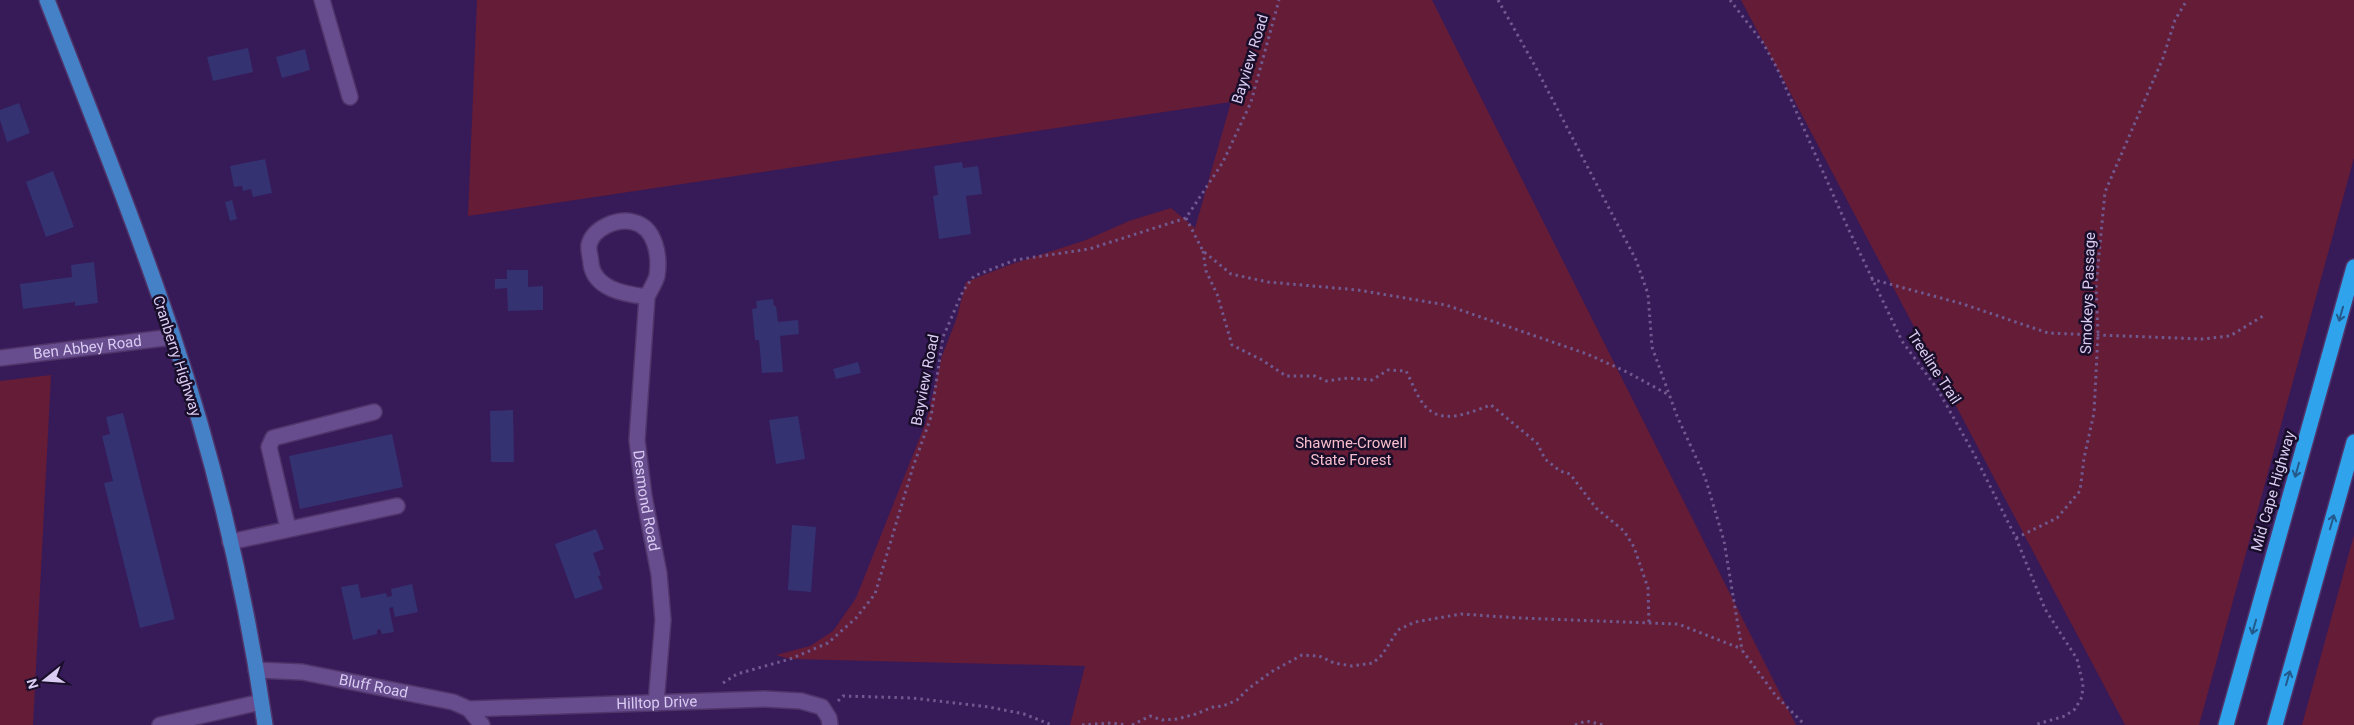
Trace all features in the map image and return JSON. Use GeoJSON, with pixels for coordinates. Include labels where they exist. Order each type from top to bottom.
{"type":"FeatureCollection","features":[{"type":"Feature","properties":{"kind":"highway","name":"Mid Cape Highway"},"geometry":{"type":"LineString","coordinates":[[2226,725],[2354,267]]}},
{"type":"Feature","properties":{"kind":"highway"},"geometry":{"type":"LineString","coordinates":[[2275,725],[2354,442]]}},
{"type":"Feature","properties":{"kind":"main road","name":"Cranberry Highway"},"geometry":{"type":"LineString","coordinates":[[47,0],[144,254],[173,337],[230,542],[256,670],[264,725]]}},
{"type":"Feature","properties":{"kind":"street"},"geometry":{"type":"LineString","coordinates":[[322,0],[350,97]]}},
{"type":"Feature","properties":{"kind":"street","name":"Desmond Road"},"geometry":{"type":"LineString","coordinates":[[647,297],[620,293],[600,281],[592,267],[589,245],[599,229],[619,222],[634,222],[649,233],[656,242],[658,262],[656,278],[647,297],[637,440],[644,496],[660,574],[663,620],[656,703]]}},
{"type":"Feature","properties":{"kind":"street","name":"Ben Abbey Road"},"geometry":{"type":"LineString","coordinates":[[0,358],[173,337]]}},
{"type":"Feature","properties":{"kind":"street"},"geometry":{"type":"LineString","coordinates":[[288,528],[268,447],[270,441],[273,438],[374,412]]}},
{"type":"Feature","properties":{"kind":"street"},"geometry":{"type":"LineString","coordinates":[[230,542],[397,506]]}},
{"type":"Feature","properties":{"kind":"street","name":"Bluff Road"},"geometry":{"type":"LineString","coordinates":[[256,670],[302,672],[452,702],[470,709]]}},
{"type":"Feature","properties":{"kind":"street","name":"Hilltop Drive"},"geometry":{"type":"LineString","coordinates":[[470,709],[765,699],[801,701],[822,707],[828,719]]}},
{"type":"Feature","properties":{"kind":"street"},"geometry":{"type":"LineString","coordinates":[[160,725],[261,702]]}},
{"type":"Feature","properties":{"kind":"street"},"geometry":{"type":"LineString","coordinates":[[470,709],[482,725]]}},
{"type":"Feature","properties":{"kind":"path","name":"Bayview Road"},"geometry":{"type":"LineString","coordinates":[[711,701],[720,685],[737,674],[790,659],[828,643],[856,618],[876,594],[913,467],[931,417],[943,337],[963,291],[974,276],[1015,260],[1090,249],[1186,218],[1223,162],[1251,102],[1279,0]]}},
{"type":"Feature","properties":{"kind":"path"},"geometry":{"type":"LineString","coordinates":[[1498,0],[1539,74],[1636,260],[1648,294],[1652,347],[1669,395],[1705,477],[1724,541],[1742,650],[1776,696],[1805,725]]}},
{"type":"Feature","properties":{"kind":"path","name":"Treeline Trail"},"geometry":{"type":"LineString","coordinates":[[1730,0],[1762,43],[1777,68],[1871,279],[1902,341],[1938,390],[1974,454],[2016,538],[2045,609],[2077,659],[2083,684],[2082,697],[2076,709],[2065,716],[2034,725]]}},
{"type":"Feature","properties":{"kind":"path","name":"Smokeys Passage"},"geometry":{"type":"LineString","coordinates":[[2016,538],[2056,518],[2080,491],[2084,458],[2094,413],[2098,334],[2096,286],[2105,192],[2163,58],[2175,20],[2187,0]]}},
{"type":"Feature","properties":{"kind":"path"},"geometry":{"type":"LineString","coordinates":[[1186,218],[1203,251],[1206,271],[1217,294],[1232,345],[1262,360],[1286,376],[1315,376],[1326,381],[1348,378],[1372,380],[1388,370],[1406,371],[1425,407],[1446,418],[1464,415],[1491,405],[1537,443],[1545,459],[1560,471],[1570,474],[1596,508],[1624,531],[1634,547],[1648,588],[1649,623]]}},
{"type":"Feature","properties":{"kind":"path"},"geometry":{"type":"LineString","coordinates":[[1203,251],[1232,274],[1259,280],[1358,290],[1446,305],[1587,354],[1669,395]]}},
{"type":"Feature","properties":{"kind":"path"},"geometry":{"type":"LineString","coordinates":[[1871,279],[1963,304],[2048,333],[2098,334],[2162,339],[2202,339],[2230,336],[2262,316]]}},
{"type":"Feature","properties":{"kind":"path"},"geometry":{"type":"LineString","coordinates":[[1132,725],[1150,716],[1162,720],[1177,719],[1213,707],[1223,706],[1237,700],[1271,672],[1302,655],[1320,656],[1334,663],[1352,666],[1373,663],[1382,655],[1398,630],[1415,622],[1461,614],[1678,624],[1711,635],[1742,650]]}},
{"type":"Feature","properties":{"kind":"path"},"geometry":{"type":"LineString","coordinates":[[828,719],[843,696],[912,698],[937,703],[989,707],[1024,714],[1052,725]]}},
{"type":"Feature","properties":{"kind":"path"},"geometry":{"type":"LineString","coordinates":[[1575,725],[1586,721],[1604,725]]}},
{"type":"Feature","properties":{"kind":"path"},"geometry":{"type":"LineString","coordinates":[[1082,725],[1111,723],[1127,725]]}},
{"type":"Feature","properties":{"kind":"green space","name":"Shawme-Crowell State Forest"},"geometry":{"type":"Polygon","coordinates":[[[477,0],[1432,0],[1796,725],[1070,725],[1085,666],[790,659],[776,655],[810,646],[833,631],[856,598],[926,422],[942,356],[956,320],[966,282],[1009,265],[1086,240],[1129,221],[1171,208],[1195,228],[1231,102],[468,216],[477,0]]]}},
{"type":"Feature","properties":{"kind":"green space"},"geometry":{"type":"Polygon","coordinates":[[[1741,0],[2354,0],[2354,158],[2199,725],[2125,725],[1741,0]]]}},
{"type":"Feature","properties":{"kind":"green space"},"geometry":{"type":"Polygon","coordinates":[[[51,375],[33,725],[0,725],[0,381],[51,375]]]}},
{"type":"Feature","properties":{"kind":"green space"},"geometry":{"type":"Polygon","coordinates":[[[2354,535],[2354,725],[2302,725],[2354,535]]]}},
{"type":"Feature","properties":{"kind":"building"},"geometry":{"type":"Polygon","coordinates":[[[248,48],[253,72],[213,81],[207,57],[248,48]]]}},
{"type":"Feature","properties":{"kind":"building"},"geometry":{"type":"Polygon","coordinates":[[[305,49],[310,70],[282,78],[276,57],[305,49]]]}},
{"type":"Feature","properties":{"kind":"building"},"geometry":{"type":"Polygon","coordinates":[[[19,103],[30,133],[7,142],[0,120],[0,110],[19,103]]]}},
{"type":"Feature","properties":{"kind":"building"},"geometry":{"type":"Polygon","coordinates":[[[265,159],[272,193],[253,197],[251,189],[243,191],[242,186],[234,187],[230,166],[265,159]]]}},
{"type":"Feature","properties":{"kind":"building"},"geometry":{"type":"Polygon","coordinates":[[[962,162],[963,168],[978,166],[982,194],[966,196],[971,234],[939,239],[933,196],[938,195],[934,166],[962,162]]]}},
{"type":"Feature","properties":{"kind":"building"},"geometry":{"type":"Polygon","coordinates":[[[53,171],[74,227],[46,237],[26,182],[53,171]]]}},
{"type":"Feature","properties":{"kind":"building"},"geometry":{"type":"Polygon","coordinates":[[[232,200],[237,219],[230,221],[225,202],[232,200]]]}},
{"type":"Feature","properties":{"kind":"building"},"geometry":{"type":"Polygon","coordinates":[[[94,262],[98,303],[75,306],[75,302],[23,309],[20,284],[72,277],[71,265],[94,262]]]}},
{"type":"Feature","properties":{"kind":"building"},"geometry":{"type":"Polygon","coordinates":[[[507,270],[528,270],[528,287],[543,286],[543,310],[508,311],[507,288],[495,289],[495,279],[507,279],[507,270]]]}},
{"type":"Feature","properties":{"kind":"building"},"geometry":{"type":"Polygon","coordinates":[[[773,299],[778,322],[798,320],[799,334],[780,336],[783,372],[762,373],[759,340],[755,340],[752,309],[757,308],[756,301],[773,299]]]}},
{"type":"Feature","properties":{"kind":"building"},"geometry":{"type":"Polygon","coordinates":[[[858,362],[861,373],[836,379],[833,369],[858,362]]]}},
{"type":"Feature","properties":{"kind":"building"},"geometry":{"type":"Polygon","coordinates":[[[513,410],[514,462],[491,462],[490,411],[513,410]]]}},
{"type":"Feature","properties":{"kind":"building"},"geometry":{"type":"Polygon","coordinates":[[[123,413],[175,619],[140,628],[104,483],[113,481],[102,436],[110,434],[106,417],[123,413]]]}},
{"type":"Feature","properties":{"kind":"building"},"geometry":{"type":"Polygon","coordinates":[[[798,416],[805,459],[776,464],[769,420],[798,416]]]}},
{"type":"Feature","properties":{"kind":"building"},"geometry":{"type":"Polygon","coordinates":[[[392,434],[403,487],[300,509],[289,456],[392,434]]]}},
{"type":"Feature","properties":{"kind":"building"},"geometry":{"type":"Polygon","coordinates":[[[792,525],[816,527],[811,592],[788,590],[792,525]]]}},
{"type":"Feature","properties":{"kind":"building"},"geometry":{"type":"Polygon","coordinates":[[[596,529],[604,549],[593,553],[601,575],[598,576],[603,589],[575,599],[555,544],[596,529]]]}},
{"type":"Feature","properties":{"kind":"building"},"geometry":{"type":"Polygon","coordinates":[[[358,584],[361,598],[386,593],[387,597],[392,596],[391,589],[412,584],[418,612],[395,617],[393,607],[389,608],[394,632],[382,634],[380,629],[377,630],[377,634],[353,640],[341,587],[358,584]]]}}]}
